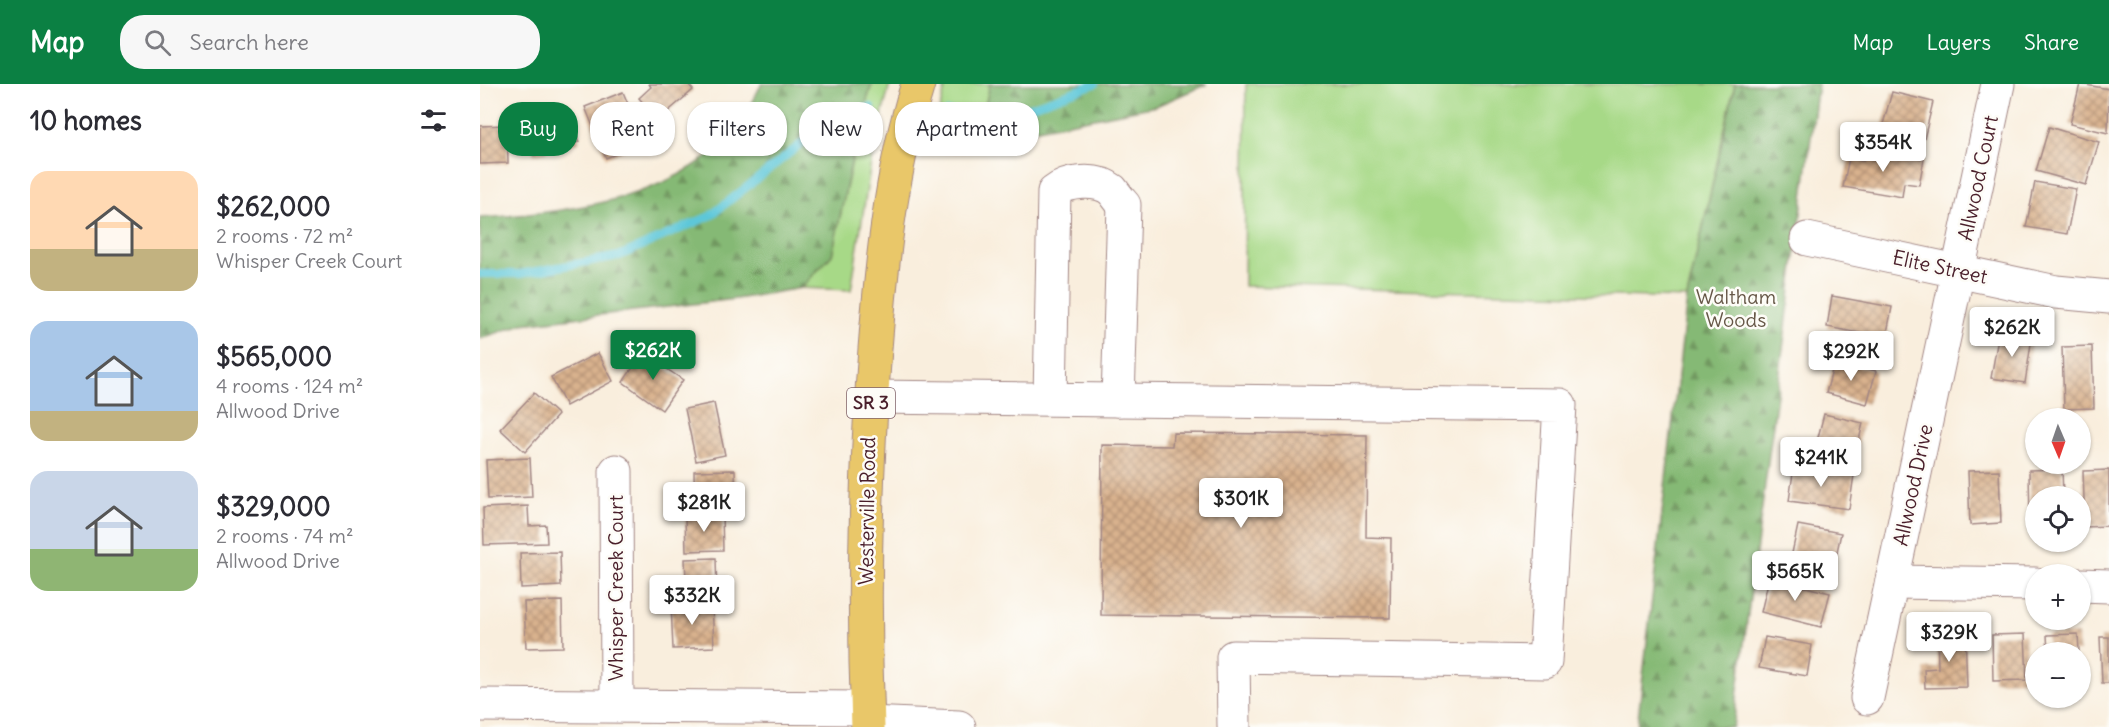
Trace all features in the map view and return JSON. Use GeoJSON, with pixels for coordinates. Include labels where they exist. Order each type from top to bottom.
{"type":"FeatureCollection","features":[{"type":"Feature","properties":{"kind":"main road","name":"Westerville Road"},"geometry":{"type":"LineString","coordinates":[[868,719],[865,635],[867,453],[881,266],[905,126],[918,84]]}},
{"type":"Feature","properties":{"kind":"street","name":"Allwood Court"},"geometry":{"type":"LineString","coordinates":[[1959,272],[1998,84]]}},
{"type":"Feature","properties":{"kind":"street"},"geometry":{"type":"LineString","coordinates":[[1050,399],[1054,192],[1064,184],[1089,183],[1110,189],[1124,206],[1118,400]]}},
{"type":"Feature","properties":{"kind":"street","name":"Elite Street"},"geometry":{"type":"LineString","coordinates":[[1808,239],[2056,292],[2109,297]]}},
{"type":"Feature","properties":{"kind":"street","name":"Allwood Drive"},"geometry":{"type":"LineString","coordinates":[[1867,698],[1959,272]]}},
{"type":"Feature","properties":{"kind":"street"},"geometry":{"type":"LineString","coordinates":[[872,397],[1560,405],[1545,662],[1233,657],[1234,727]]}},
{"type":"Feature","properties":{"kind":"street","name":"Whisper Creek Court"},"geometry":{"type":"LineString","coordinates":[[616,471],[617,705]]}},
{"type":"Feature","properties":{"kind":"street"},"geometry":{"type":"LineString","coordinates":[[1892,582],[2025,584]]}},
{"type":"Feature","properties":{"kind":"street"},"geometry":{"type":"LineString","coordinates":[[2091,585],[2109,586]]}},
{"type":"Feature","properties":{"kind":"street"},"geometry":{"type":"LineString","coordinates":[[480,705],[617,705],[868,719],[959,727]]}},
{"type":"Feature","properties":{"kind":"green space"},"geometry":{"type":"Polygon","coordinates":[[[762,84],[872,84],[866,102],[799,102],[799,156],[853,156],[832,255],[801,288],[736,299],[522,324],[480,339],[480,218],[545,212],[613,200],[645,190],[676,176],[707,156],[787,156],[787,102],[752,102],[762,84]]]}},
{"type":"Feature","properties":{"kind":"green space"},"geometry":{"type":"Polygon","coordinates":[[[872,84],[890,84],[883,111],[883,102],[866,102],[872,84]]]}},
{"type":"Feature","properties":{"kind":"green space"},"geometry":{"type":"Polygon","coordinates":[[[946,84],[990,84],[986,102],[941,102],[946,84]]]}},
{"type":"Feature","properties":{"kind":"green space"},"geometry":{"type":"Polygon","coordinates":[[[990,84],[1207,84],[1156,106],[1039,129],[1039,102],[986,102],[990,84]]]}},
{"type":"Feature","properties":{"kind":"green space"},"geometry":{"type":"Polygon","coordinates":[[[1246,84],[1735,84],[1687,298],[1244,286],[1246,84]]]}},
{"type":"Feature","properties":{"kind":"green space","name":"Waltham Woods"},"geometry":{"type":"Polygon","coordinates":[[[1735,84],[1818,84],[1733,727],[1637,727],[1687,298],[1735,84]]]}},
{"type":"Feature","properties":{"kind":"green space"},"geometry":{"type":"Polygon","coordinates":[[[853,156],[872,156],[851,290],[801,288],[832,255],[853,156]]]}},
{"type":"Feature","properties":{"kind":"building"},"geometry":{"type":"Polygon","coordinates":[[[649,84],[688,84],[693,90],[675,105],[675,102],[642,102],[639,98],[651,87],[649,84]]]}},
{"type":"Feature","properties":{"kind":"building"},"geometry":{"type":"Polygon","coordinates":[[[2080,84],[2109,89],[2108,133],[2070,124],[2080,84]]]}},
{"type":"Feature","properties":{"kind":"building"},"geometry":{"type":"Polygon","coordinates":[[[623,92],[627,102],[598,102],[623,92]]]}},
{"type":"Feature","properties":{"kind":"building"},"geometry":{"type":"Polygon","coordinates":[[[1892,92],[1933,102],[1924,139],[1882,128],[1892,92]]]}},
{"type":"Feature","properties":{"kind":"building"},"geometry":{"type":"Polygon","coordinates":[[[590,105],[590,119],[585,107],[590,105]]]}},
{"type":"Feature","properties":{"kind":"building"},"geometry":{"type":"Polygon","coordinates":[[[498,125],[498,156],[508,156],[508,163],[480,164],[480,126],[498,125]]]}},
{"type":"Feature","properties":{"kind":"building"},"geometry":{"type":"Polygon","coordinates":[[[2049,127],[2099,142],[2086,185],[2036,171],[2049,127]]]}},
{"type":"Feature","properties":{"kind":"building"},"geometry":{"type":"Polygon","coordinates":[[[1865,149],[1924,159],[1919,185],[1904,183],[1902,197],[1843,187],[1849,158],[1863,161],[1865,149]]]}},
{"type":"Feature","properties":{"kind":"building"},"geometry":{"type":"Polygon","coordinates":[[[2035,182],[2076,189],[2067,234],[2026,227],[2035,182]]]}},
{"type":"Feature","properties":{"kind":"building"},"geometry":{"type":"Polygon","coordinates":[[[1832,296],[1892,307],[1886,338],[1827,327],[1832,296]]]}},
{"type":"Feature","properties":{"kind":"building"},"geometry":{"type":"Polygon","coordinates":[[[1999,332],[2032,337],[2025,383],[1991,378],[1999,332]]]}},
{"type":"Feature","properties":{"kind":"building"},"geometry":{"type":"Polygon","coordinates":[[[2092,346],[2094,408],[2064,408],[2062,347],[2092,346]]]}},
{"type":"Feature","properties":{"kind":"building"},"geometry":{"type":"Polygon","coordinates":[[[598,353],[613,381],[566,406],[551,377],[598,353]]]}},
{"type":"Feature","properties":{"kind":"building"},"geometry":{"type":"Polygon","coordinates":[[[643,353],[683,380],[662,410],[623,382],[643,353]]]}},
{"type":"Feature","properties":{"kind":"building"},"geometry":{"type":"Polygon","coordinates":[[[1835,360],[1876,371],[1867,404],[1826,393],[1835,360]]]}},
{"type":"Feature","properties":{"kind":"building"},"geometry":{"type":"Polygon","coordinates":[[[534,393],[558,415],[525,452],[500,429],[534,393]]]}},
{"type":"Feature","properties":{"kind":"building"},"geometry":{"type":"Polygon","coordinates":[[[714,403],[725,455],[696,461],[685,409],[714,403]]]}},
{"type":"Feature","properties":{"kind":"building"},"geometry":{"type":"Polygon","coordinates":[[[1824,414],[1863,423],[1855,458],[1815,449],[1824,414]]]}},
{"type":"Feature","properties":{"kind":"building"},"geometry":{"type":"Polygon","coordinates":[[[1173,433],[1367,435],[1366,537],[1391,538],[1390,618],[1101,615],[1102,445],[1172,446],[1173,433]]]}},
{"type":"Feature","properties":{"kind":"building"},"geometry":{"type":"Polygon","coordinates":[[[530,458],[532,497],[488,499],[486,460],[530,458]]]}},
{"type":"Feature","properties":{"kind":"building"},"geometry":{"type":"Polygon","coordinates":[[[1794,466],[1854,475],[1849,509],[1789,501],[1794,466]]]}},
{"type":"Feature","properties":{"kind":"building"},"geometry":{"type":"Polygon","coordinates":[[[735,470],[736,507],[695,509],[694,471],[735,470]]]}},
{"type":"Feature","properties":{"kind":"building"},"geometry":{"type":"Polygon","coordinates":[[[1999,470],[2001,523],[1970,525],[1968,471],[1999,470]]]}},
{"type":"Feature","properties":{"kind":"building"},"geometry":{"type":"Polygon","coordinates":[[[2109,470],[2109,526],[2091,527],[2091,486],[2084,486],[2083,474],[2091,474],[2091,471],[2109,470]]]}},
{"type":"Feature","properties":{"kind":"building"},"geometry":{"type":"Polygon","coordinates":[[[2029,474],[2062,474],[2063,486],[2029,486],[2029,474]]]}},
{"type":"Feature","properties":{"kind":"building"},"geometry":{"type":"Polygon","coordinates":[[[528,506],[529,526],[546,525],[547,543],[484,545],[483,508],[528,506]]]}},
{"type":"Feature","properties":{"kind":"building"},"geometry":{"type":"Polygon","coordinates":[[[722,515],[723,550],[686,551],[685,516],[722,515]]]}},
{"type":"Feature","properties":{"kind":"building"},"geometry":{"type":"Polygon","coordinates":[[[1798,525],[1841,533],[1834,566],[1791,558],[1798,525]]]}},
{"type":"Feature","properties":{"kind":"building"},"geometry":{"type":"Polygon","coordinates":[[[560,552],[561,586],[521,588],[520,553],[560,552]]]}},
{"type":"Feature","properties":{"kind":"building"},"geometry":{"type":"Polygon","coordinates":[[[716,558],[717,595],[673,596],[672,579],[686,578],[685,559],[716,558]]]}},
{"type":"Feature","properties":{"kind":"building"},"geometry":{"type":"Polygon","coordinates":[[[1769,578],[1830,593],[1821,627],[1761,612],[1769,578]]]}},
{"type":"Feature","properties":{"kind":"building"},"geometry":{"type":"Polygon","coordinates":[[[562,601],[563,647],[526,648],[524,602],[562,601]]]}},
{"type":"Feature","properties":{"kind":"building"},"geometry":{"type":"Polygon","coordinates":[[[712,603],[714,647],[673,649],[671,604],[712,603]]]}},
{"type":"Feature","properties":{"kind":"building"},"geometry":{"type":"Polygon","coordinates":[[[1965,632],[1967,687],[1925,688],[1924,669],[1938,668],[1937,633],[1965,632]]]}},
{"type":"Feature","properties":{"kind":"building"},"geometry":{"type":"Polygon","coordinates":[[[2025,634],[2025,680],[1993,681],[1992,635],[2025,634]]]}},
{"type":"Feature","properties":{"kind":"building"},"geometry":{"type":"Polygon","coordinates":[[[2078,634],[2078,642],[2047,642],[2047,635],[2078,634]]]}},
{"type":"Feature","properties":{"kind":"building"},"geometry":{"type":"Polygon","coordinates":[[[1765,637],[1812,645],[1807,676],[1759,668],[1765,637]]]}},
{"type":"Feature","properties":{"kind":"building"},"geometry":{"type":"Polygon","coordinates":[[[2100,637],[2109,637],[2109,683],[2102,683],[2100,637]]]}},
{"type":"Feature","properties":{"kind":"waterway"},"geometry":{"type":"LineString","coordinates":[[1039,104],[1095,84]]}},
{"type":"Feature","properties":{"kind":"waterway"},"geometry":{"type":"LineString","coordinates":[[480,274],[520,274],[619,256],[710,216],[799,146]]}}]}
